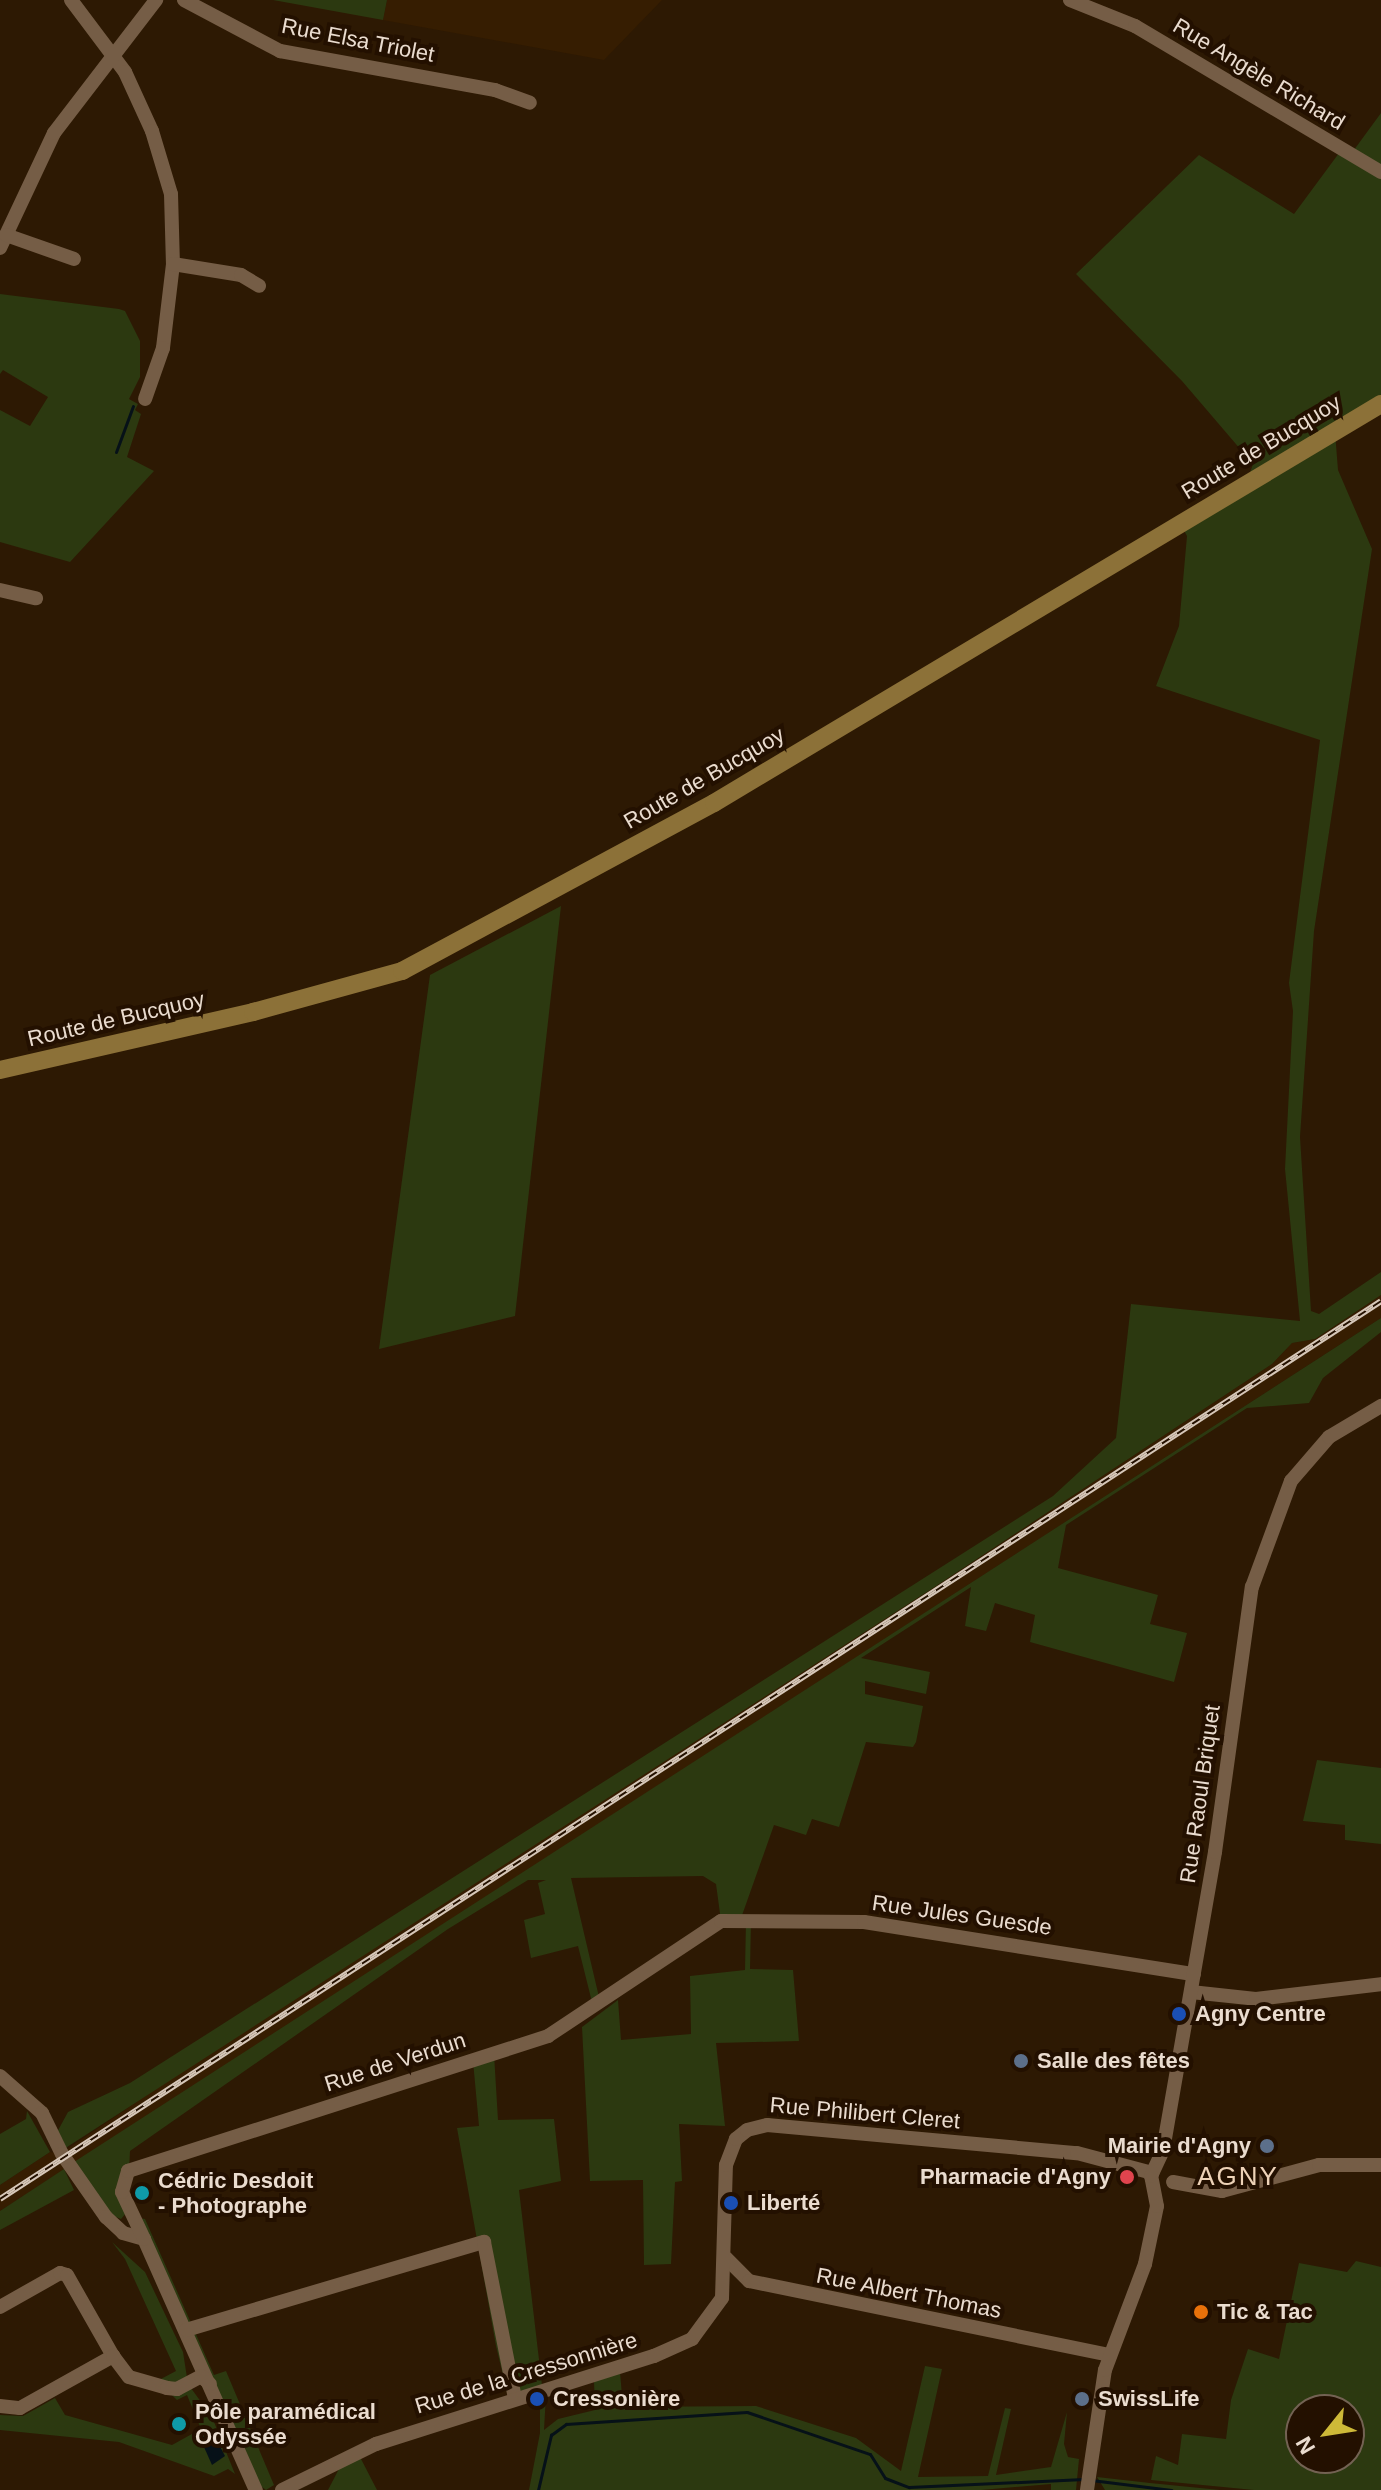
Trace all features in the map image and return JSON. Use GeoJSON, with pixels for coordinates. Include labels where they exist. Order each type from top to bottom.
{"type":"FeatureCollection","features":[{"type":"Feature","properties":{"kind":"main road","name":"Route de Bucquoy"},"geometry":{"type":"LineString","coordinates":[[0,1070],[253,1012],[402,971],[714,803],[1381,404]]}},
{"type":"Feature","properties":{"kind":"street"},"geometry":{"type":"LineString","coordinates":[[71,0],[113,54],[138,97],[164,167],[175,214],[173,264],[163,348],[145,399]]}},
{"type":"Feature","properties":{"kind":"street"},"geometry":{"type":"LineString","coordinates":[[74,259],[3,242],[54,133],[156,0]]}},
{"type":"Feature","properties":{"kind":"street","name":"Rue Elsa Triolet"},"geometry":{"type":"LineString","coordinates":[[184,0],[280,51],[495,90],[530,103]]}},
{"type":"Feature","properties":{"kind":"street","name":"Rue Angèle Richard"},"geometry":{"type":"LineString","coordinates":[[1070,0],[1135,26],[1381,172]]}},
{"type":"Feature","properties":{"kind":"street"},"geometry":{"type":"LineString","coordinates":[[173,264],[241,275],[259,286]]}},
{"type":"Feature","properties":{"kind":"street"},"geometry":{"type":"LineString","coordinates":[[0,590],[36,598]]}},
{"type":"Feature","properties":{"kind":"street","name":"Rue Raoul Briquet"},"geometry":{"type":"LineString","coordinates":[[1088,2481],[1109,2355],[1145,2264],[1157,2206],[1163,2150],[1223,1804],[1245,1620],[1264,1544],[1291,1481],[1329,1437],[1381,1406]]}},
{"type":"Feature","properties":{"kind":"street","name":"Rue Jules Guesde"},"geometry":{"type":"LineString","coordinates":[[721,1921],[864,1922],[1194,1974]]}},
{"type":"Feature","properties":{"kind":"street","name":"Rue de Verdun"},"geometry":{"type":"LineString","coordinates":[[144,2239],[122,2192],[128,2171],[548,2036],[721,1921]]}},
{"type":"Feature","properties":{"kind":"street"},"geometry":{"type":"LineString","coordinates":[[1191,1992],[1272,1998],[1381,1984]]}},
{"type":"Feature","properties":{"kind":"street"},"geometry":{"type":"LineString","coordinates":[[0,2076],[42,2113],[69,2166],[115,2227],[144,2239],[188,2334],[205,2385],[256,2490]]}},
{"type":"Feature","properties":{"kind":"street","name":"Rue Philibert Cleret"},"geometry":{"type":"LineString","coordinates":[[722,2298],[730,2151],[742,2134],[758,2126],[1077,2153],[1222,2191],[1319,2165],[1381,2165]]}},
{"type":"Feature","properties":{"kind":"street"},"geometry":{"type":"LineString","coordinates":[[188,2334],[484,2242],[515,2399]]}},
{"type":"Feature","properties":{"kind":"street"},"geometry":{"type":"LineString","coordinates":[[722,2298],[749,2281],[726,2257]]}},
{"type":"Feature","properties":{"kind":"street"},"geometry":{"type":"LineString","coordinates":[[0,2307],[60,2273],[67,2275],[113,2356],[129,2377],[173,2390],[205,2385]]}},
{"type":"Feature","properties":{"kind":"street","name":"Rue Albert Thomas"},"geometry":{"type":"LineString","coordinates":[[749,2281],[1109,2355]]}},
{"type":"Feature","properties":{"kind":"street","name":"Rue de la Cressonnière"},"geometry":{"type":"LineString","coordinates":[[282,2490],[376,2444],[679,2348],[700,2332],[722,2298]]}},
{"type":"Feature","properties":{"kind":"street"},"geometry":{"type":"LineString","coordinates":[[0,2406],[20,2408],[113,2356]]}},
{"type":"Feature","properties":{"kind":"shaded area"},"geometry":{"type":"Polygon","coordinates":[[[387,0],[662,0],[604,60],[383,20],[387,0]]]}},
{"type":"Feature","properties":{"kind":"shaded area"},"geometry":{"type":"Polygon","coordinates":[[[1381,1295],[1381,1318],[0,2211],[0,2185],[50,2152],[60,2154],[253,2023],[936,1586],[1272,1364],[1292,1343],[1315,1339],[1381,1295]]]}},
{"type":"Feature","properties":{"kind":"shaded area"},"geometry":{"type":"Polygon","coordinates":[[[213,2433],[225,2456],[212,2465],[200,2438],[213,2433]]]}},
{"type":"Feature","properties":{"kind":"green space"},"geometry":{"type":"Polygon","coordinates":[[[273,0],[387,0],[383,20],[273,0]]]}},
{"type":"Feature","properties":{"kind":"green space"},"geometry":{"type":"Polygon","coordinates":[[[1381,113],[1381,404],[1335,432],[1338,470],[1372,549],[1314,931],[1300,1137],[1311,1311],[1319,1314],[1381,1272],[1381,1295],[1315,1339],[1292,1343],[1272,1364],[936,1586],[64,2149],[56,2134],[68,2112],[130,2083],[1053,1496],[1116,1438],[1131,1304],[1300,1321],[1285,1169],[1293,1011],[1289,983],[1320,740],[1156,686],[1179,626],[1187,536],[1180,523],[1246,484],[1253,464],[1182,381],[1076,274],[1199,155],[1294,214],[1342,149],[1351,154],[1381,113]]]}},
{"type":"Feature","properties":{"kind":"green space"},"geometry":{"type":"Polygon","coordinates":[[[0,294],[125,311],[140,341],[140,377],[129,399],[138,404],[135,410],[141,414],[127,457],[154,471],[70,562],[0,542],[0,410],[30,426],[48,397],[3,370],[0,374],[0,294]]]}},
{"type":"Feature","properties":{"kind":"green space"},"geometry":{"type":"Polygon","coordinates":[[[561,906],[515,1316],[379,1349],[430,975],[561,906]]]}},
{"type":"Feature","properties":{"kind":"green space"},"geometry":{"type":"Polygon","coordinates":[[[1381,1318],[1381,1332],[1323,1378],[1309,1403],[1247,1408],[1066,1525],[1058,1568],[1158,1595],[1150,1624],[1187,1633],[1174,1682],[1030,1642],[1035,1615],[995,1603],[986,1631],[965,1626],[971,1587],[861,1658],[930,1672],[926,1694],[865,1681],[865,1694],[923,1706],[916,1742],[913,1747],[866,1742],[839,1827],[812,1819],[806,1835],[774,1825],[740,1921],[721,1921],[716,1884],[703,1876],[571,1878],[599,1997],[592,2002],[578,1946],[531,1958],[524,1920],[545,1914],[538,1883],[546,1880],[528,1880],[448,1929],[130,2151],[127,2212],[121,2219],[111,2215],[74,2162],[1381,1318]]]}},
{"type":"Feature","properties":{"kind":"green space"},"geometry":{"type":"Polygon","coordinates":[[[1317,1760],[1381,1768],[1381,1844],[1345,1840],[1345,1825],[1303,1821],[1317,1760]]]}},
{"type":"Feature","properties":{"kind":"green space"},"geometry":{"type":"Polygon","coordinates":[[[746,1921],[751,1921],[750,1969],[793,1970],[799,2041],[716,2043],[725,2126],[679,2124],[682,2181],[675,2182],[671,2264],[644,2265],[643,2180],[590,2181],[582,2027],[618,2000],[621,2040],[691,2034],[690,1976],[745,1970],[746,1921]]]}},
{"type":"Feature","properties":{"kind":"green space"},"geometry":{"type":"Polygon","coordinates":[[[494,2054],[498,2120],[554,2119],[561,2181],[519,2190],[542,2385],[515,2395],[507,2392],[496,2346],[457,2128],[479,2126],[473,2061],[494,2054]]]}},
{"type":"Feature","properties":{"kind":"green space"},"geometry":{"type":"Polygon","coordinates":[[[27,2111],[50,2152],[0,2185],[0,2134],[26,2119],[27,2111]]]}},
{"type":"Feature","properties":{"kind":"green space"},"geometry":{"type":"Polygon","coordinates":[[[64,2169],[74,2190],[0,2230],[0,2211],[64,2169]]]}},
{"type":"Feature","properties":{"kind":"green space"},"geometry":{"type":"Polygon","coordinates":[[[139,2218],[145,2219],[214,2375],[226,2371],[274,2485],[266,2490],[258,2484],[139,2218]]]}},
{"type":"Feature","properties":{"kind":"green space"},"geometry":{"type":"Polygon","coordinates":[[[112,2242],[145,2272],[183,2352],[188,2384],[212,2417],[235,2474],[228,2469],[214,2476],[119,2442],[0,2430],[0,2415],[23,2416],[55,2398],[65,2415],[172,2445],[201,2429],[187,2395],[177,2400],[157,2381],[176,2371],[125,2259],[112,2242]]]}},
{"type":"Feature","properties":{"kind":"green space"},"geometry":{"type":"Polygon","coordinates":[[[1356,2261],[1381,2267],[1381,2490],[1254,2490],[1151,2480],[1156,2456],[1178,2465],[1182,2434],[1226,2439],[1231,2400],[1248,2349],[1279,2359],[1299,2263],[1347,2272],[1356,2261]]]}},
{"type":"Feature","properties":{"kind":"green space"},"geometry":{"type":"Polygon","coordinates":[[[925,2366],[942,2369],[918,2477],[988,2476],[1005,2408],[1011,2409],[996,2475],[1051,2467],[1067,2412],[1064,2444],[1068,2457],[1079,2459],[1076,2490],[1051,2490],[1051,2484],[981,2490],[529,2490],[540,2433],[540,2398],[546,2395],[544,2430],[558,2419],[595,2410],[594,2381],[620,2372],[623,2407],[756,2406],[856,2438],[901,2471],[925,2366]]]}},
{"type":"Feature","properties":{"kind":"green space"},"geometry":{"type":"Polygon","coordinates":[[[360,2457],[377,2490],[328,2490],[342,2463],[360,2457]]]}},
{"type":"Feature","properties":{"kind":"green space"},"geometry":{"type":"Polygon","coordinates":[[[1097,2477],[1150,2483],[1220,2490],[1105,2490],[1097,2477]]]}},
{"type":"Feature","properties":{"kind":"waterway"},"geometry":{"type":"LineString","coordinates":[[116,452],[133,406]]}},
{"type":"Feature","properties":{"kind":"waterway"},"geometry":{"type":"LineString","coordinates":[[538,2490],[551,2435],[566,2424],[747,2412],[870,2454],[885,2478],[909,2487],[1084,2479]]}},
{"type":"Feature","properties":{"kind":"waterway"},"geometry":{"type":"LineString","coordinates":[[1091,2480],[1171,2490]]}},
{"type":"Feature","properties":{"kind":"railway"},"geometry":{"type":"LineString","coordinates":[[0,2199],[1381,1301]]}},
{"type":"Feature","properties":{"kind":"place","name":"Agny Centre"},"geometry":{"type":"Point","coordinates":[1179,2014]}},
{"type":"Feature","properties":{"kind":"place","name":"Salle des fêtes"},"geometry":{"type":"Point","coordinates":[1021,2061]}},
{"type":"Feature","properties":{"kind":"place","name":"Mairie d'Agny"},"geometry":{"type":"Point","coordinates":[1267,2146]}},
{"type":"Feature","properties":{"kind":"place","name":"Pharmacie d'Agny"},"geometry":{"type":"Point","coordinates":[1127,2177]}},
{"type":"Feature","properties":{"kind":"place","name":"Cédric Desdoit - Photographe"},"geometry":{"type":"Point","coordinates":[142,2193]}},
{"type":"Feature","properties":{"kind":"place","name":"Liberté"},"geometry":{"type":"Point","coordinates":[731,2203]}},
{"type":"Feature","properties":{"kind":"place","name":"Tic & Tac"},"geometry":{"type":"Point","coordinates":[1201,2312]}},
{"type":"Feature","properties":{"kind":"place","name":"Cressonière"},"geometry":{"type":"Point","coordinates":[537,2399]}},
{"type":"Feature","properties":{"kind":"place","name":"SwissLife"},"geometry":{"type":"Point","coordinates":[1082,2399]}},
{"type":"Feature","properties":{"kind":"place","name":"Pôle paramédical Odyssée"},"geometry":{"type":"Point","coordinates":[179,2424]}},
{"type":"Feature","properties":{"kind":"district","name":"AGNY"},"geometry":{"type":"Point","coordinates":[1238,2177]}}]}
